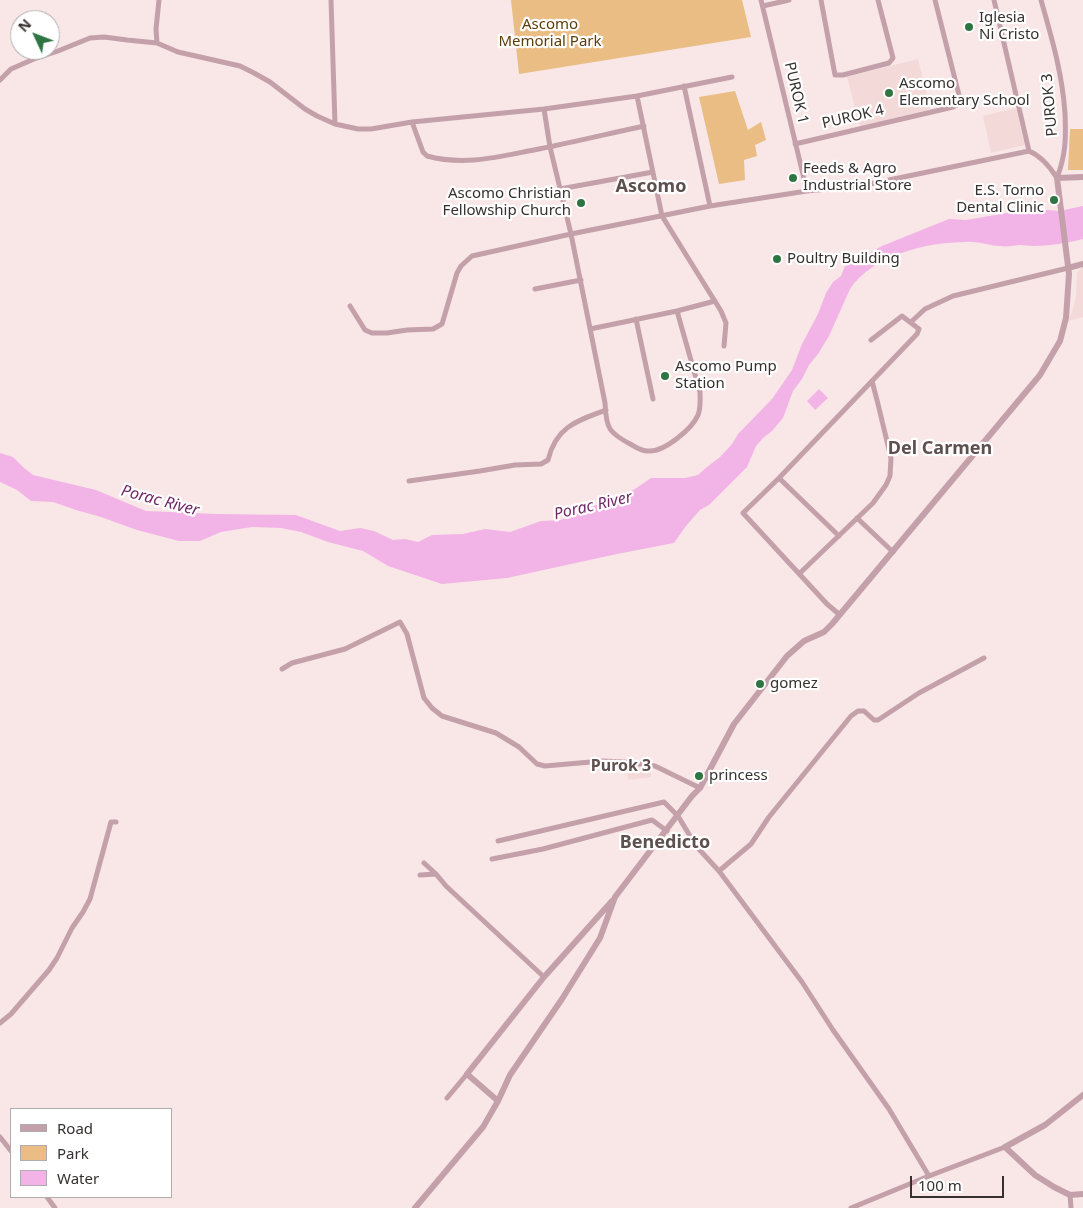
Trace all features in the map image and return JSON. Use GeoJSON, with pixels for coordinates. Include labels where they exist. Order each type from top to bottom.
{"type":"FeatureCollection","features":[{"type":"Feature","properties":{"kind":"street"},"geometry":{"type":"LineString","coordinates":[[157,43],[156,29],[159,0]]}},
{"type":"Feature","properties":{"kind":"street"},"geometry":{"type":"LineString","coordinates":[[331,0],[335,124]]}},
{"type":"Feature","properties":{"kind":"street"},"geometry":{"type":"LineString","coordinates":[[762,3],[789,0]]}},
{"type":"Feature","properties":{"kind":"street"},"geometry":{"type":"LineString","coordinates":[[821,0],[834,75],[843,75],[889,63],[893,58],[878,0]]}},
{"type":"Feature","properties":{"kind":"street","name":"PUROK 4"},"geometry":{"type":"LineString","coordinates":[[795,144],[953,107],[958,104],[960,99],[935,0]]}},
{"type":"Feature","properties":{"kind":"street"},"geometry":{"type":"LineString","coordinates":[[994,0],[1029,151]]}},
{"type":"Feature","properties":{"kind":"street","name":"PUROK 3"},"geometry":{"type":"LineString","coordinates":[[1041,0],[1056,53],[1063,88],[1065,152],[1057,178]]}},
{"type":"Feature","properties":{"kind":"street","name":"PUROK 1"},"geometry":{"type":"LineString","coordinates":[[762,3],[807,191]]}},
{"type":"Feature","properties":{"kind":"street"},"geometry":{"type":"LineString","coordinates":[[0,80],[11,69],[90,38],[104,36],[157,43],[178,52],[240,66],[270,82],[305,109],[324,120],[348,128],[365,129],[412,122],[544,109],[638,96],[732,78]]}},
{"type":"Feature","properties":{"kind":"street"},"geometry":{"type":"LineString","coordinates":[[684,86],[710,206]]}},
{"type":"Feature","properties":{"kind":"street"},"geometry":{"type":"LineString","coordinates":[[638,96],[662,216],[721,311],[726,323],[724,346]]}},
{"type":"Feature","properties":{"kind":"street"},"geometry":{"type":"LineString","coordinates":[[544,109],[550,147],[581,280],[605,403],[606,420],[613,434],[642,450],[658,449],[679,438],[691,426],[698,415],[700,392],[676,311]]}},
{"type":"Feature","properties":{"kind":"street"},"geometry":{"type":"LineString","coordinates":[[412,122],[423,152],[427,156],[453,161],[479,161],[644,126]]}},
{"type":"Feature","properties":{"kind":"street"},"geometry":{"type":"LineString","coordinates":[[350,306],[365,330],[372,333],[433,329],[442,324],[457,273],[461,266],[472,256],[710,206],[807,191],[860,186],[1029,151],[1042,159],[1057,178],[1068,268],[1066,318],[1060,340],[1040,375],[840,615],[824,632],[804,641],[787,656],[734,724],[700,788],[667,831],[615,897],[544,977],[447,1098]]}},
{"type":"Feature","properties":{"kind":"street"},"geometry":{"type":"LineString","coordinates":[[560,189],[653,172]]}},
{"type":"Feature","properties":{"kind":"street"},"geometry":{"type":"LineString","coordinates":[[1057,178],[1083,177]]}},
{"type":"Feature","properties":{"kind":"street"},"geometry":{"type":"LineString","coordinates":[[911,322],[925,309],[953,296],[1083,264]]}},
{"type":"Feature","properties":{"kind":"street"},"geometry":{"type":"LineString","coordinates":[[535,289],[581,280]]}},
{"type":"Feature","properties":{"kind":"street"},"geometry":{"type":"LineString","coordinates":[[590,329],[715,301]]}},
{"type":"Feature","properties":{"kind":"street"},"geometry":{"type":"LineString","coordinates":[[840,615],[827,604],[743,513],[780,478],[917,334],[919,329],[902,316],[871,340]]}},
{"type":"Feature","properties":{"kind":"street"},"geometry":{"type":"LineString","coordinates":[[636,319],[653,398]]}},
{"type":"Feature","properties":{"kind":"street"},"geometry":{"type":"LineString","coordinates":[[800,573],[872,503],[886,485],[890,476],[891,458],[872,381]]}},
{"type":"Feature","properties":{"kind":"street"},"geometry":{"type":"LineString","coordinates":[[409,481],[515,465],[541,464],[548,460],[553,444],[564,429],[606,410]]}},
{"type":"Feature","properties":{"kind":"street"},"geometry":{"type":"LineString","coordinates":[[780,478],[839,536]]}},
{"type":"Feature","properties":{"kind":"street"},"geometry":{"type":"LineString","coordinates":[[857,518],[893,552]]}},
{"type":"Feature","properties":{"kind":"street"},"geometry":{"type":"LineString","coordinates":[[282,669],[292,663],[345,649],[400,622],[407,634],[424,698],[442,716],[496,732],[519,747],[537,764],[545,766],[609,761],[655,766],[700,788]]}},
{"type":"Feature","properties":{"kind":"street"},"geometry":{"type":"LineString","coordinates":[[719,871],[751,844],[770,817],[851,716],[858,711],[864,711],[874,720],[878,720],[920,693],[984,658]]}},
{"type":"Feature","properties":{"kind":"street"},"geometry":{"type":"LineString","coordinates":[[498,841],[664,802],[678,816],[696,846],[719,871],[802,982],[833,1030],[889,1109],[929,1176]]}},
{"type":"Feature","properties":{"kind":"street"},"geometry":{"type":"LineString","coordinates":[[492,859],[543,849],[652,820],[667,831]]}},
{"type":"Feature","properties":{"kind":"street"},"geometry":{"type":"LineString","coordinates":[[0,1023],[11,1014],[50,970],[58,958],[72,928],[90,899],[111,822],[116,822]]}},
{"type":"Feature","properties":{"kind":"street"},"geometry":{"type":"LineString","coordinates":[[424,863],[446,886],[544,977]]}},
{"type":"Feature","properties":{"kind":"street"},"geometry":{"type":"LineString","coordinates":[[420,876],[436,874]]}},
{"type":"Feature","properties":{"kind":"street"},"geometry":{"type":"LineString","coordinates":[[415,1208],[483,1127],[510,1075],[562,999],[600,938],[615,897]]}},
{"type":"Feature","properties":{"kind":"street"},"geometry":{"type":"LineString","coordinates":[[468,1074],[498,1101]]}},
{"type":"Feature","properties":{"kind":"street"},"geometry":{"type":"LineString","coordinates":[[851,1208],[1005,1147],[1045,1125],[1083,1095]]}},
{"type":"Feature","properties":{"kind":"street"},"geometry":{"type":"LineString","coordinates":[[0,1137],[10,1150]]}},
{"type":"Feature","properties":{"kind":"street"},"geometry":{"type":"LineString","coordinates":[[1005,1147],[1035,1175],[1054,1187],[1070,1195],[1083,1194]]}},
{"type":"Feature","properties":{"kind":"street"},"geometry":{"type":"LineString","coordinates":[[1070,1195],[1071,1208]]}},
{"type":"Feature","properties":{"kind":"shaded area","name":"Ascomo Elementary School"},"geometry":{"type":"Polygon","coordinates":[[[918,59],[930,109],[860,127],[847,77],[918,59]]]}},
{"type":"Feature","properties":{"kind":"shaded area"},"geometry":{"type":"Polygon","coordinates":[[[1016,108],[1025,145],[991,153],[983,116],[1016,108]]]}},
{"type":"Feature","properties":{"kind":"shaded area"},"geometry":{"type":"Polygon","coordinates":[[[1083,266],[1083,317],[1068,321],[1076,295],[1077,273],[1083,266]]]}},
{"type":"Feature","properties":{"kind":"shaded area"},"geometry":{"type":"Polygon","coordinates":[[[627,767],[651,767],[651,777],[628,780],[627,767]]]}},
{"type":"Feature","properties":{"kind":"green space","name":"Ascomo Memorial Park"},"geometry":{"type":"Polygon","coordinates":[[[511,0],[742,0],[751,37],[519,74],[511,0]]]}},
{"type":"Feature","properties":{"kind":"green space"},"geometry":{"type":"Polygon","coordinates":[[[735,91],[748,130],[761,122],[766,140],[755,145],[757,156],[744,160],[745,180],[719,184],[699,97],[735,91]]]}},
{"type":"Feature","properties":{"kind":"green space"},"geometry":{"type":"Polygon","coordinates":[[[1070,129],[1083,129],[1083,170],[1068,170],[1070,129]]]}},
{"type":"Feature","properties":{"kind":"water"},"geometry":{"type":"Polygon","coordinates":[[[1083,206],[1083,239],[1040,246],[1002,246],[971,242],[935,245],[902,253],[872,267],[850,289],[829,336],[793,391],[783,418],[756,446],[747,467],[709,505],[700,510],[674,543],[507,578],[442,584],[388,566],[363,551],[328,542],[301,532],[281,528],[252,527],[221,532],[200,541],[179,541],[137,530],[53,502],[31,501],[17,490],[0,482],[0,453],[13,457],[33,475],[96,490],[146,511],[296,515],[340,531],[360,528],[374,531],[393,540],[405,539],[418,542],[432,535],[463,534],[485,529],[510,532],[541,521],[561,520],[635,489],[651,478],[685,478],[698,475],[720,457],[738,434],[772,399],[792,370],[826,293],[833,282],[841,276],[845,266],[882,246],[949,219],[966,220],[1038,209],[1059,211],[1083,206]]]}},
{"type":"Feature","properties":{"kind":"water"},"geometry":{"type":"Polygon","coordinates":[[[819,389],[828,398],[815,410],[807,401],[819,389]]]}},
{"type":"Feature","properties":{"kind":"place","name":"Iglesia Ni Cristo"},"geometry":{"type":"Point","coordinates":[969,27]}},
{"type":"Feature","properties":{"kind":"place","name":"Ascomo Elementary School"},"geometry":{"type":"Point","coordinates":[889,93]}},
{"type":"Feature","properties":{"kind":"place","name":"Feeds & Agro Industrial Store"},"geometry":{"type":"Point","coordinates":[793,178]}},
{"type":"Feature","properties":{"kind":"place","name":"E.S. Torno Dental Clinic"},"geometry":{"type":"Point","coordinates":[1054,200]}},
{"type":"Feature","properties":{"kind":"place","name":"Ascomo Christian Fellowship Church"},"geometry":{"type":"Point","coordinates":[581,203]}},
{"type":"Feature","properties":{"kind":"place","name":"Poultry Building"},"geometry":{"type":"Point","coordinates":[777,259]}},
{"type":"Feature","properties":{"kind":"place","name":"Ascomo Pump Station"},"geometry":{"type":"Point","coordinates":[665,376]}},
{"type":"Feature","properties":{"kind":"place","name":"gomez"},"geometry":{"type":"Point","coordinates":[760,684]}},
{"type":"Feature","properties":{"kind":"place","name":"princess"},"geometry":{"type":"Point","coordinates":[699,776]}},
{"type":"Feature","properties":{"kind":"district","name":"Ascomo"},"geometry":{"type":"Point","coordinates":[651,187]}},
{"type":"Feature","properties":{"kind":"district","name":"Del Carmen"},"geometry":{"type":"Point","coordinates":[940,449]}},
{"type":"Feature","properties":{"kind":"district","name":"Purok 3"},"geometry":{"type":"Point","coordinates":[621,766]}},
{"type":"Feature","properties":{"kind":"district","name":"Benedicto"},"geometry":{"type":"Point","coordinates":[665,843]}},
{"type":"Feature","properties":{"kind":"water label","name":"Porac River"},"geometry":{"type":"Point","coordinates":[160,501]}},
{"type":"Feature","properties":{"kind":"water label","name":"Porac River"},"geometry":{"type":"Point","coordinates":[593,506]}}]}
